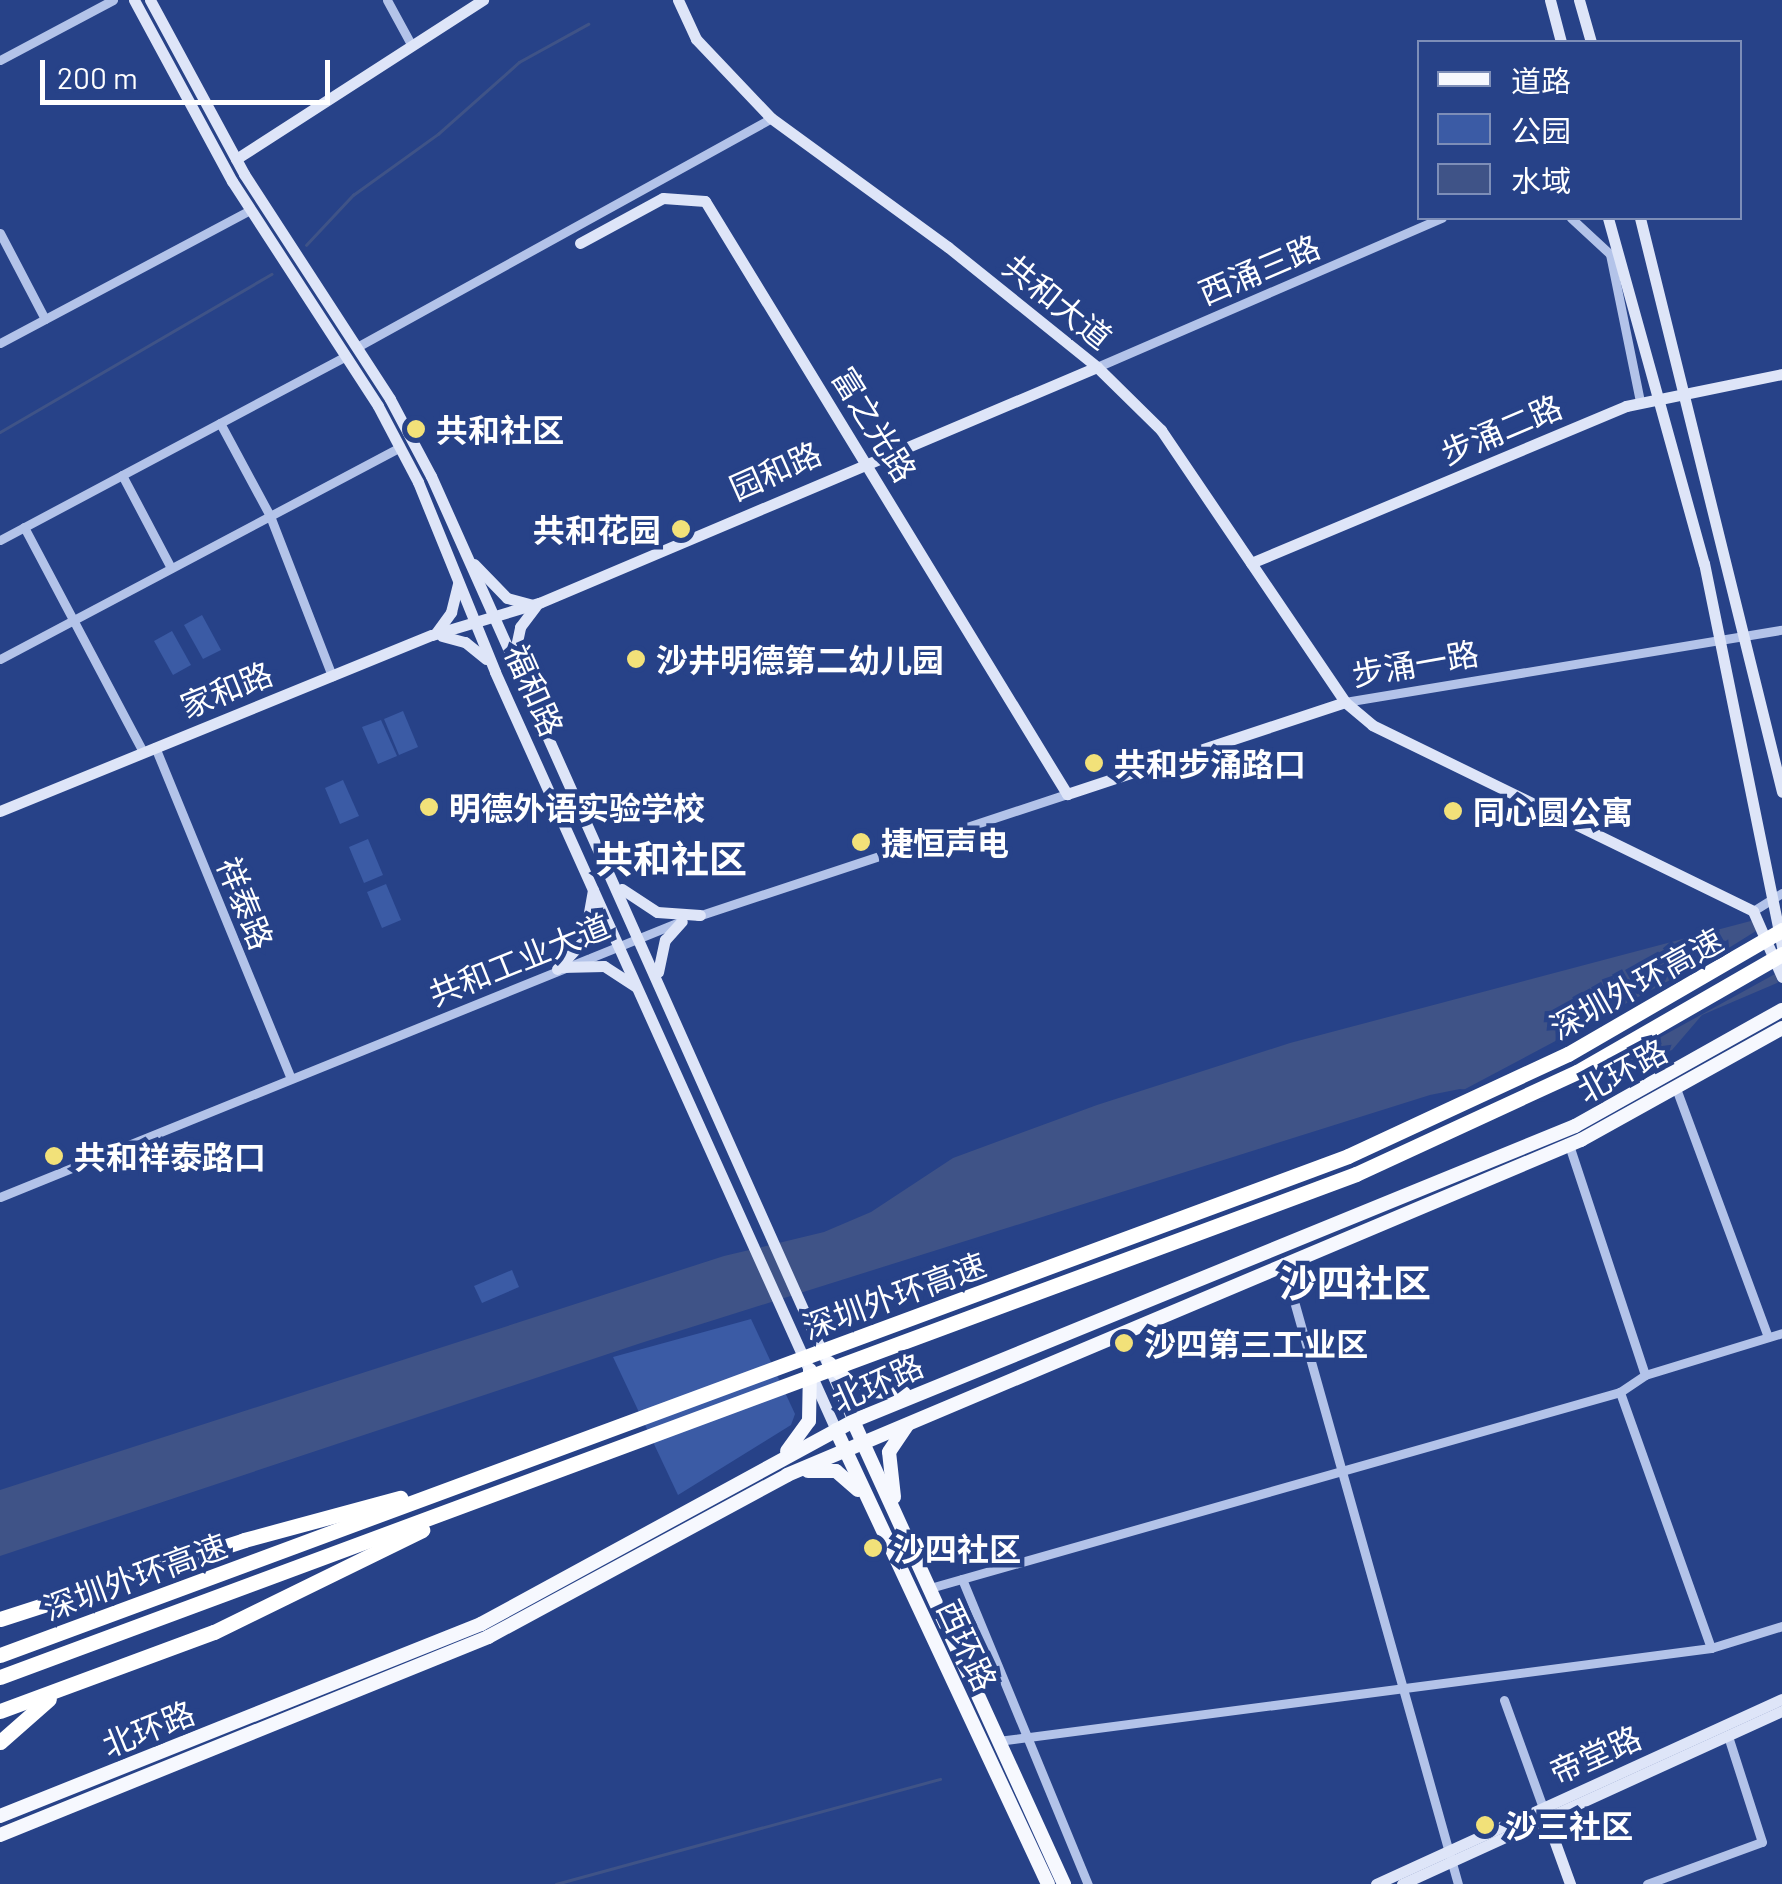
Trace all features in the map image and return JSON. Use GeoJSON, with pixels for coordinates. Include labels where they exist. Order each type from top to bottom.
{"type":"FeatureCollection","features":[{"type":"Feature","properties":{"kind":"highway","name":"深圳外环高速"},"geometry":{"type":"LineString","coordinates":[[0,1656],[1348,1156],[1568,1054],[1782,930]]}},
{"type":"Feature","properties":{"kind":"highway","name":"深圳外环高速"},"geometry":{"type":"LineString","coordinates":[[0,1677],[1356,1174],[1577,1072],[1782,951]]}},
{"type":"Feature","properties":{"kind":"highway"},"geometry":{"type":"LineString","coordinates":[[0,1619],[244,1540],[491,1474]]}},
{"type":"Feature","properties":{"kind":"highway"},"geometry":{"type":"LineString","coordinates":[[0,1711],[214,1632],[498,1493]]}},
{"type":"Feature","properties":{"kind":"highway"},"geometry":{"type":"LineString","coordinates":[[0,1742],[38,1706],[88,1679]]}},
{"type":"Feature","properties":{"kind":"main road","name":"北环路"},"geometry":{"type":"LineString","coordinates":[[0,1816],[482,1624],[780,1457],[854,1421],[1575,1126],[1782,1010]]}},
{"type":"Feature","properties":{"kind":"main road","name":"北环路"},"geometry":{"type":"LineString","coordinates":[[0,1835],[488,1638],[787,1475],[917,1416],[1569,1145],[1678,1090],[1782,1028]]}},
{"type":"Feature","properties":{"kind":"main road"},"geometry":{"type":"LineString","coordinates":[[829,1362],[843,1382],[872,1395],[930,1388]]}},
{"type":"Feature","properties":{"kind":"main road"},"geometry":{"type":"LineString","coordinates":[[780,1457],[809,1421],[810,1370]]}},
{"type":"Feature","properties":{"kind":"main road"},"geometry":{"type":"LineString","coordinates":[[897,1518],[889,1452],[917,1416]]}},
{"type":"Feature","properties":{"kind":"main road","name":"西环路"},"geometry":{"type":"LineString","coordinates":[[854,1421],[1064,1884]]}},
{"type":"Feature","properties":{"kind":"main road","name":"西环路"},"geometry":{"type":"LineString","coordinates":[[836,1430],[1048,1884]]}},
{"type":"Feature","properties":{"kind":"main road"},"geometry":{"type":"LineString","coordinates":[[787,1475],[836,1470],[874,1510]]}},
{"type":"Feature","properties":{"kind":"street"},"geometry":{"type":"LineString","coordinates":[[0,60],[112,0]]}},
{"type":"Feature","properties":{"kind":"street","name":"福和路"},"geometry":{"type":"LineString","coordinates":[[134,0],[250,210],[346,356],[400,447],[457,571],[496,672],[836,1430]]}},
{"type":"Feature","properties":{"kind":"street","name":"福和路"},"geometry":{"type":"LineString","coordinates":[[150,0],[236,159],[358,347],[414,442],[763,1208],[854,1421]]}},
{"type":"Feature","properties":{"kind":"street"},"geometry":{"type":"LineString","coordinates":[[388,0],[412,46]]}},
{"type":"Feature","properties":{"kind":"street"},"geometry":{"type":"LineString","coordinates":[[236,159],[484,0]]}},
{"type":"Feature","properties":{"kind":"street","name":"共和大道"},"geometry":{"type":"LineString","coordinates":[[678,0],[705,50],[771,118],[1096,367],[1161,430],[1345,702],[1372,725],[1753,911]]}},
{"type":"Feature","properties":{"kind":"street"},"geometry":{"type":"LineString","coordinates":[[1550,0],[1560,40]]}},
{"type":"Feature","properties":{"kind":"street"},"geometry":{"type":"LineString","coordinates":[[1579,0],[1590,40]]}},
{"type":"Feature","properties":{"kind":"street"},"geometry":{"type":"LineString","coordinates":[[358,347],[771,118]]}},
{"type":"Feature","properties":{"kind":"street","name":"富之光路"},"geometry":{"type":"LineString","coordinates":[[580,243],[663,198],[705,200],[1067,794]]}},
{"type":"Feature","properties":{"kind":"street"},"geometry":{"type":"LineString","coordinates":[[0,342],[250,210]]}},
{"type":"Feature","properties":{"kind":"street","name":"西涌三路"},"geometry":{"type":"LineString","coordinates":[[1096,367],[1437,220]]}},
{"type":"Feature","properties":{"kind":"street"},"geometry":{"type":"LineString","coordinates":[[1573,220],[1610,254],[1640,402]]}},
{"type":"Feature","properties":{"kind":"street"},"geometry":{"type":"LineString","coordinates":[[1609,220],[1720,640],[1776,898],[1782,951]]}},
{"type":"Feature","properties":{"kind":"street"},"geometry":{"type":"LineString","coordinates":[[1641,220],[1782,792]]}},
{"type":"Feature","properties":{"kind":"street"},"geometry":{"type":"LineString","coordinates":[[0,233],[45,319]]}},
{"type":"Feature","properties":{"kind":"street"},"geometry":{"type":"LineString","coordinates":[[0,540],[346,356]]}},
{"type":"Feature","properties":{"kind":"street","name":"园和路"},"geometry":{"type":"LineString","coordinates":[[475,622],[540,603],[865,461],[1096,367]]}},
{"type":"Feature","properties":{"kind":"street","name":"步涌二路"},"geometry":{"type":"LineString","coordinates":[[1251,563],[1640,402],[1782,374]]}},
{"type":"Feature","properties":{"kind":"street"},"geometry":{"type":"LineString","coordinates":[[220,423],[270,516],[332,676]]}},
{"type":"Feature","properties":{"kind":"street"},"geometry":{"type":"LineString","coordinates":[[0,659],[400,447]]}},
{"type":"Feature","properties":{"kind":"street"},"geometry":{"type":"LineString","coordinates":[[122,475],[172,568]]}},
{"type":"Feature","properties":{"kind":"street","name":"祥泰路"},"geometry":{"type":"LineString","coordinates":[[24,527],[149,750],[292,1078]]}},
{"type":"Feature","properties":{"kind":"street"},"geometry":{"type":"LineString","coordinates":[[469,558],[507,598],[540,603]]}},
{"type":"Feature","properties":{"kind":"street"},"geometry":{"type":"LineString","coordinates":[[457,571],[455,602],[432,636],[465,642],[496,672]]}},
{"type":"Feature","properties":{"kind":"street"},"geometry":{"type":"LineString","coordinates":[[514,664],[520,627],[540,603]]}},
{"type":"Feature","properties":{"kind":"street","name":"家和路"},"geometry":{"type":"LineString","coordinates":[[3,810],[475,622]]}},
{"type":"Feature","properties":{"kind":"street","name":"步涌一路"},"geometry":{"type":"LineString","coordinates":[[1067,794],[1345,702],[1782,630]]}},
{"type":"Feature","properties":{"kind":"street","name":"共和工业大道"},"geometry":{"type":"LineString","coordinates":[[0,1197],[557,968],[682,921],[1067,794]]}},
{"type":"Feature","properties":{"kind":"street"},"geometry":{"type":"LineString","coordinates":[[0,796],[3,810]]}},
{"type":"Feature","properties":{"kind":"street"},"geometry":{"type":"LineString","coordinates":[[610,873],[646,908],[700,915]]}},
{"type":"Feature","properties":{"kind":"street"},"geometry":{"type":"LineString","coordinates":[[557,968],[588,931],[591,882]]}},
{"type":"Feature","properties":{"kind":"street"},"geometry":{"type":"LineString","coordinates":[[1776,898],[1753,911],[1782,977]]}},
{"type":"Feature","properties":{"kind":"street"},"geometry":{"type":"LineString","coordinates":[[662,986],[661,948],[682,921]]}},
{"type":"Feature","properties":{"kind":"street"},"geometry":{"type":"LineString","coordinates":[[557,968],[604,966],[642,994]]}},
{"type":"Feature","properties":{"kind":"street"},"geometry":{"type":"LineString","coordinates":[[1678,1090],[1768,1337]]}},
{"type":"Feature","properties":{"kind":"street"},"geometry":{"type":"LineString","coordinates":[[1569,1145],[1644,1374]]}},
{"type":"Feature","properties":{"kind":"street"},"geometry":{"type":"LineString","coordinates":[[1283,1262],[1458,1884]]}},
{"type":"Feature","properties":{"kind":"street"},"geometry":{"type":"LineString","coordinates":[[930,1588],[1620,1392],[1644,1374],[1781,1336]]}},
{"type":"Feature","properties":{"kind":"street"},"geometry":{"type":"LineString","coordinates":[[1620,1392],[1711,1648]]}},
{"type":"Feature","properties":{"kind":"street"},"geometry":{"type":"LineString","coordinates":[[962,1579],[1023,1735],[1088,1884]]}},
{"type":"Feature","properties":{"kind":"street"},"geometry":{"type":"LineString","coordinates":[[998,1741],[1711,1648],[1782,1626]]}},
{"type":"Feature","properties":{"kind":"street"},"geometry":{"type":"LineString","coordinates":[[1504,1700],[1570,1884]]}},
{"type":"Feature","properties":{"kind":"street","name":"帝堂路"},"geometry":{"type":"LineString","coordinates":[[1376,1884],[1448,1857],[1782,1700]]}},
{"type":"Feature","properties":{"kind":"street","name":"帝堂路"},"geometry":{"type":"LineString","coordinates":[[1544,1813],[1782,1711]]}},
{"type":"Feature","properties":{"kind":"street"},"geometry":{"type":"LineString","coordinates":[[1647,1884],[1762,1842],[1728,1736]]}},
{"type":"Feature","properties":{"kind":"street","name":"帝堂路"},"geometry":{"type":"LineString","coordinates":[[1402,1884],[1448,1857]]}},
{"type":"Feature","properties":{"kind":"green space"},"geometry":{"type":"Polygon","coordinates":[[[202,615],[221,650],[203,659],[184,625],[202,615]]]}},
{"type":"Feature","properties":{"kind":"green space"},"geometry":{"type":"Polygon","coordinates":[[[172,631],[191,665],[173,675],[154,641],[172,631]]]}},
{"type":"Feature","properties":{"kind":"green space"},"geometry":{"type":"Polygon","coordinates":[[[403,711],[418,747],[399,755],[384,719],[403,711]]]}},
{"type":"Feature","properties":{"kind":"green space"},"geometry":{"type":"Polygon","coordinates":[[[381,720],[397,756],[378,764],[362,727],[381,720]]]}},
{"type":"Feature","properties":{"kind":"green space"},"geometry":{"type":"Polygon","coordinates":[[[343,780],[359,816],[340,824],[325,788],[343,780]]]}},
{"type":"Feature","properties":{"kind":"green space"},"geometry":{"type":"Polygon","coordinates":[[[368,839],[383,875],[364,883],[349,847],[368,839]]]}},
{"type":"Feature","properties":{"kind":"green space"},"geometry":{"type":"Polygon","coordinates":[[[386,884],[401,920],[382,928],[367,892],[386,884]]]}},
{"type":"Feature","properties":{"kind":"green space"},"geometry":{"type":"Polygon","coordinates":[[[512,1270],[519,1287],[482,1303],[474,1286],[512,1270]]]}},
{"type":"Feature","properties":{"kind":"green space"},"geometry":{"type":"Polygon","coordinates":[[[751,1319],[795,1414],[791,1425],[678,1495],[613,1357],[751,1319]]]}},
{"type":"Feature","properties":{"kind":"water"},"geometry":{"type":"Polygon","coordinates":[[[1782,903],[1782,981],[1702,1015],[1672,1050],[1542,1097],[1460,1089],[1430,1095],[641,1343],[0,1556],[0,1490],[724,1256],[824,1232],[871,1212],[953,1158],[1097,1105],[1290,1043],[1762,918],[1782,903]]]}},
{"type":"Feature","properties":{"kind":"pier"},"geometry":{"type":"Polygon","coordinates":[[[1782,898],[1780,989],[1775,974],[1543,1102],[1452,1096],[1719,954],[1764,926],[1761,912],[1782,898]]]}},
{"type":"Feature","properties":{"kind":"waterway"},"geometry":{"type":"LineString","coordinates":[[306,245],[353,195],[438,134],[519,62],[588,24]]}},
{"type":"Feature","properties":{"kind":"waterway"},"geometry":{"type":"LineString","coordinates":[[0,432],[271,274]]}},
{"type":"Feature","properties":{"kind":"waterway"},"geometry":{"type":"LineString","coordinates":[[556,1884],[940,1779]]}},
{"type":"Feature","properties":{"kind":"place","name":"共和社区"},"geometry":{"type":"Point","coordinates":[416,429]}},
{"type":"Feature","properties":{"kind":"place","name":"共和花园"},"geometry":{"type":"Point","coordinates":[681,529]}},
{"type":"Feature","properties":{"kind":"place","name":"沙井明德第二幼儿园"},"geometry":{"type":"Point","coordinates":[636,659]}},
{"type":"Feature","properties":{"kind":"place","name":"共和步涌路口"},"geometry":{"type":"Point","coordinates":[1094,763]}},
{"type":"Feature","properties":{"kind":"place","name":"明德外语实验学校"},"geometry":{"type":"Point","coordinates":[429,807]}},
{"type":"Feature","properties":{"kind":"place","name":"同心圆公寓"},"geometry":{"type":"Point","coordinates":[1453,811]}},
{"type":"Feature","properties":{"kind":"place","name":"捷恒声电"},"geometry":{"type":"Point","coordinates":[861,842]}},
{"type":"Feature","properties":{"kind":"place","name":"共和祥泰路口"},"geometry":{"type":"Point","coordinates":[54,1156]}},
{"type":"Feature","properties":{"kind":"place","name":"沙四第三工业区"},"geometry":{"type":"Point","coordinates":[1124,1343]}},
{"type":"Feature","properties":{"kind":"place","name":"沙四社区"},"geometry":{"type":"Point","coordinates":[873,1548]}},
{"type":"Feature","properties":{"kind":"place","name":"沙三社区"},"geometry":{"type":"Point","coordinates":[1485,1825]}},
{"type":"Feature","properties":{"kind":"district","name":"共和社区"},"geometry":{"type":"Point","coordinates":[671,859]}},
{"type":"Feature","properties":{"kind":"district","name":"沙四社区"},"geometry":{"type":"Point","coordinates":[1355,1283]}}]}
